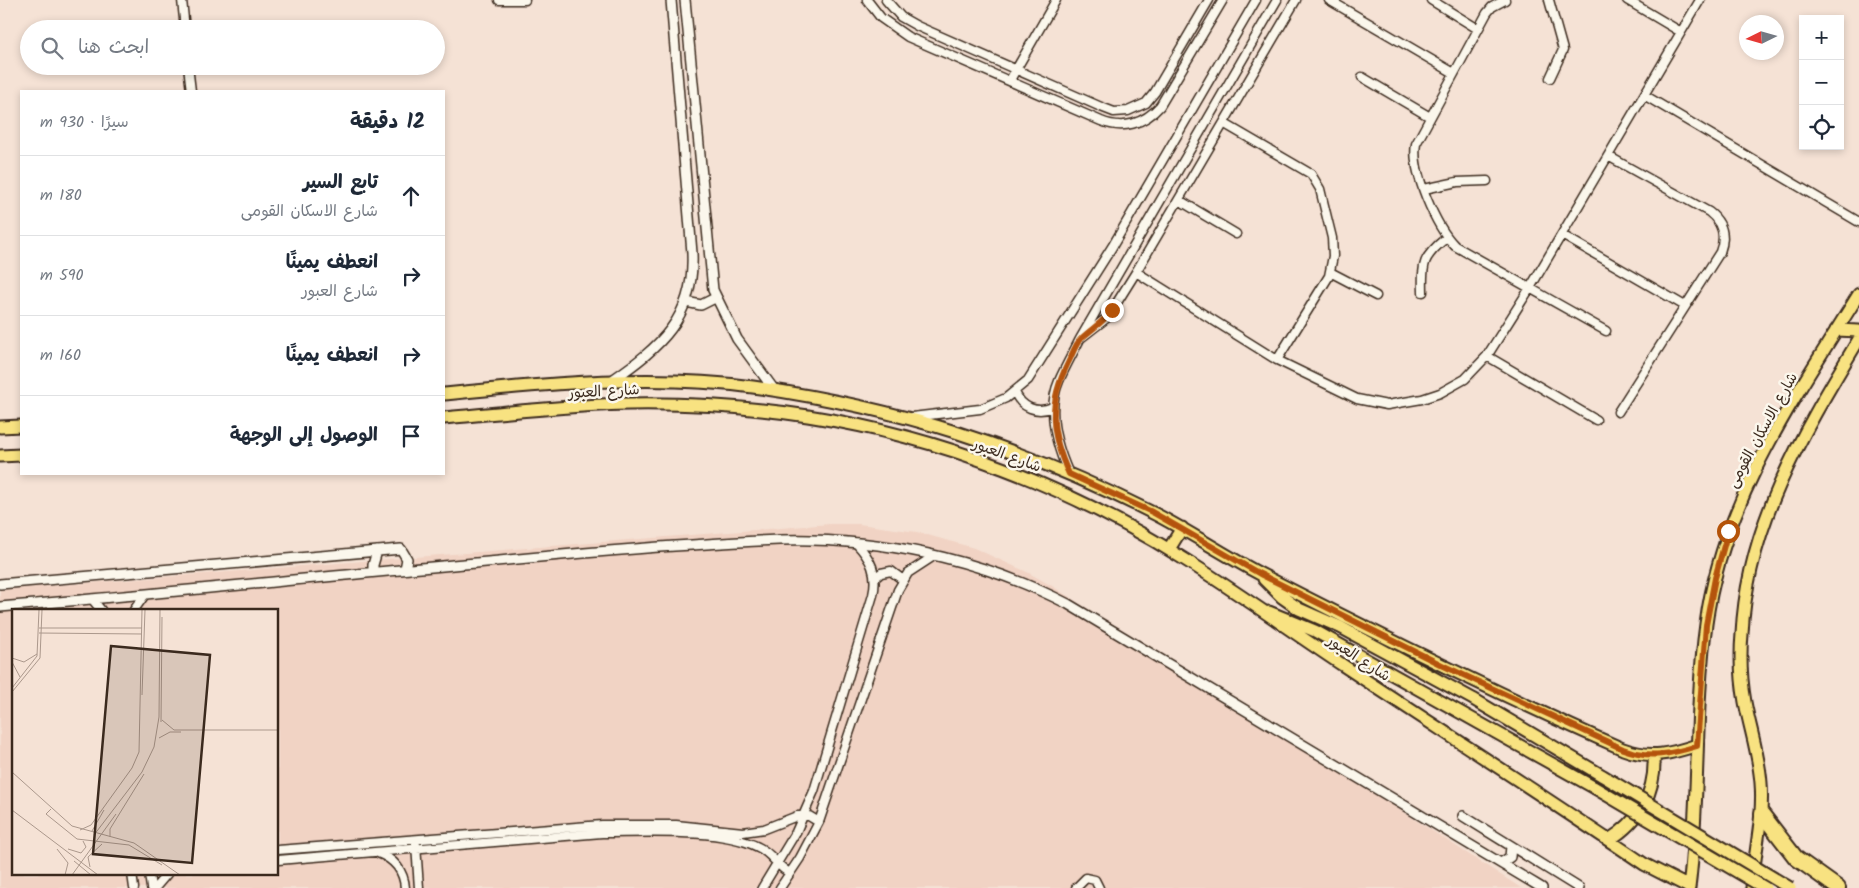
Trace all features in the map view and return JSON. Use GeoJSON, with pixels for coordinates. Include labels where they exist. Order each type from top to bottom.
{"type":"FeatureCollection","features":[{"type":"Feature","properties":{"kind":"highway"},"geometry":{"type":"LineString","coordinates":[[1762,814],[1796,858],[1838,888]]}},
{"type":"Feature","properties":{"kind":"main road","name":"شارع الاسكان القومى"},"geometry":{"type":"LineString","coordinates":[[1689,888],[1695,824],[1697,746],[1706,625],[1715,578],[1728,531],[1758,462],[1836,330],[1855,308],[1859,294]]}},
{"type":"Feature","properties":{"kind":"main road"},"geometry":{"type":"LineString","coordinates":[[1836,330],[1859,331]]}},
{"type":"Feature","properties":{"kind":"main road"},"geometry":{"type":"LineString","coordinates":[[1752,888],[1762,814],[1759,763],[1745,702],[1742,675],[1742,634],[1747,589],[1761,530],[1778,486],[1813,416],[1859,339]]}},
{"type":"Feature","properties":{"kind":"main road","name":"شارع العبور"},"geometry":{"type":"LineString","coordinates":[[445,394],[611,381],[711,384],[775,391],[844,402],[911,418],[987,441],[1069,474],[1182,528],[1260,574],[1478,682],[1633,753],[1671,754],[1697,746]]}},
{"type":"Feature","properties":{"kind":"main road","name":"شارع العبور"},"geometry":{"type":"LineString","coordinates":[[445,418],[629,404],[717,406],[810,417],[888,432],[983,461],[1038,482],[1095,508],[1169,549],[1608,840],[1650,867],[1689,888]]}},
{"type":"Feature","properties":{"kind":"main road"},"geometry":{"type":"LineString","coordinates":[[0,427],[20,426]]}},
{"type":"Feature","properties":{"kind":"main road"},"geometry":{"type":"LineString","coordinates":[[0,456],[20,455]]}},
{"type":"Feature","properties":{"kind":"main road"},"geometry":{"type":"LineString","coordinates":[[1169,549],[1182,528]]}},
{"type":"Feature","properties":{"kind":"main road"},"geometry":{"type":"LineString","coordinates":[[1260,574],[1282,597],[1299,609],[1340,627],[1473,699],[1790,888]]}},
{"type":"Feature","properties":{"kind":"main road"},"geometry":{"type":"LineString","coordinates":[[1258,609],[1288,618],[1311,628],[1596,788],[1765,888]]}},
{"type":"Feature","properties":{"kind":"main road"},"geometry":{"type":"LineString","coordinates":[[1608,840],[1625,829],[1644,805],[1654,777],[1654,755]]}},
{"type":"Feature","properties":{"kind":"street"},"geometry":{"type":"LineString","coordinates":[[182,0],[184,20]]}},
{"type":"Feature","properties":{"kind":"street"},"geometry":{"type":"LineString","coordinates":[[499,0],[525,0]]}},
{"type":"Feature","properties":{"kind":"street"},"geometry":{"type":"LineString","coordinates":[[611,381],[659,345],[672,329],[686,302],[691,280],[692,253],[671,0]]}},
{"type":"Feature","properties":{"kind":"street"},"geometry":{"type":"LineString","coordinates":[[685,0],[709,267],[715,298],[743,349],[775,391]]}},
{"type":"Feature","properties":{"kind":"street"},"geometry":{"type":"LineString","coordinates":[[867,0],[880,18],[896,30],[1107,124],[1127,125],[1146,119],[1156,111],[1223,0]]}},
{"type":"Feature","properties":{"kind":"street"},"geometry":{"type":"LineString","coordinates":[[886,0],[896,12],[908,21],[1108,110],[1121,112],[1135,109],[1146,102],[1175,59],[1209,0]]}},
{"type":"Feature","properties":{"kind":"street"},"geometry":{"type":"LineString","coordinates":[[1010,80],[1056,0]]}},
{"type":"Feature","properties":{"kind":"street"},"geometry":{"type":"LineString","coordinates":[[911,418],[980,409],[1015,392],[1037,368],[1256,0]]}},
{"type":"Feature","properties":{"kind":"street"},"geometry":{"type":"LineString","coordinates":[[1069,474],[1056,439],[1053,407],[1059,381],[1080,339],[1277,0]]}},
{"type":"Feature","properties":{"kind":"street"},"geometry":{"type":"LineString","coordinates":[[1080,339],[1108,316],[1225,124],[1296,0]]}},
{"type":"Feature","properties":{"kind":"street"},"geometry":{"type":"LineString","coordinates":[[1329,0],[1454,73]]}},
{"type":"Feature","properties":{"kind":"street"},"geometry":{"type":"LineString","coordinates":[[1431,0],[1478,28]]}},
{"type":"Feature","properties":{"kind":"street"},"geometry":{"type":"LineString","coordinates":[[1505,0],[1492,7],[1478,28],[1430,116],[1415,150],[1424,189],[1435,221],[1446,238],[1454,246],[1489,268],[1530,288],[1606,331]]}},
{"type":"Feature","properties":{"kind":"street"},"geometry":{"type":"LineString","coordinates":[[1549,0],[1563,50],[1550,78]]}},
{"type":"Feature","properties":{"kind":"street"},"geometry":{"type":"LineString","coordinates":[[1627,0],[1681,32]]}},
{"type":"Feature","properties":{"kind":"street"},"geometry":{"type":"LineString","coordinates":[[1136,272],[1276,360],[1357,399],[1387,405],[1422,399],[1440,393],[1464,379],[1487,356],[1562,235],[1700,0]]}},
{"type":"Feature","properties":{"kind":"street"},"geometry":{"type":"LineString","coordinates":[[1175,59],[1185,64]]}},
{"type":"Feature","properties":{"kind":"street"},"geometry":{"type":"LineString","coordinates":[[189,75],[191,90]]}},
{"type":"Feature","properties":{"kind":"street"},"geometry":{"type":"LineString","coordinates":[[1362,77],[1430,116]]}},
{"type":"Feature","properties":{"kind":"street"},"geometry":{"type":"LineString","coordinates":[[1644,95],[1859,222]]}},
{"type":"Feature","properties":{"kind":"street"},"geometry":{"type":"LineString","coordinates":[[1225,124],[1302,167],[1315,178],[1320,188],[1332,238],[1334,256],[1330,272],[1322,288],[1276,360]]}},
{"type":"Feature","properties":{"kind":"street"},"geometry":{"type":"LineString","coordinates":[[1608,156],[1709,212],[1722,227],[1724,240],[1720,252],[1618,412]]}},
{"type":"Feature","properties":{"kind":"street"},"geometry":{"type":"LineString","coordinates":[[1424,189],[1457,182],[1487,181]]}},
{"type":"Feature","properties":{"kind":"street"},"geometry":{"type":"LineString","coordinates":[[1179,200],[1236,234]]}},
{"type":"Feature","properties":{"kind":"street"},"geometry":{"type":"LineString","coordinates":[[1562,235],[1686,306]]}},
{"type":"Feature","properties":{"kind":"street"},"geometry":{"type":"LineString","coordinates":[[1423,292],[1425,260],[1429,253],[1446,238]]}},
{"type":"Feature","properties":{"kind":"street"},"geometry":{"type":"LineString","coordinates":[[1330,272],[1376,296]]}},
{"type":"Feature","properties":{"kind":"street"},"geometry":{"type":"LineString","coordinates":[[686,302],[701,304],[715,298]]}},
{"type":"Feature","properties":{"kind":"street"},"geometry":{"type":"LineString","coordinates":[[1487,356],[1596,420]]}},
{"type":"Feature","properties":{"kind":"street"},"geometry":{"type":"LineString","coordinates":[[1015,392],[1019,400],[1030,409],[1044,410],[1053,407]]}},
{"type":"Feature","properties":{"kind":"street"},"geometry":{"type":"LineString","coordinates":[[0,607],[144,596],[373,572],[636,548],[760,540],[813,540],[856,543],[934,556],[999,573],[1068,604],[1542,888]]}},
{"type":"Feature","properties":{"kind":"street"},"geometry":{"type":"LineString","coordinates":[[762,888],[804,816],[814,791],[873,595],[875,578],[869,558],[856,543]]}},
{"type":"Feature","properties":{"kind":"street"},"geometry":{"type":"LineString","coordinates":[[0,584],[401,549],[407,559],[405,569]]}},
{"type":"Feature","properties":{"kind":"street"},"geometry":{"type":"LineString","coordinates":[[373,572],[377,552]]}},
{"type":"Feature","properties":{"kind":"street"},"geometry":{"type":"LineString","coordinates":[[780,888],[819,822],[903,580],[915,567],[934,556]]}},
{"type":"Feature","properties":{"kind":"street"},"geometry":{"type":"LineString","coordinates":[[875,578],[881,573],[891,571],[903,580]]}},
{"type":"Feature","properties":{"kind":"street"},"geometry":{"type":"LineString","coordinates":[[135,609],[144,596]]}},
{"type":"Feature","properties":{"kind":"street"},"geometry":{"type":"LineString","coordinates":[[92,599],[100,609]]}},
{"type":"Feature","properties":{"kind":"street"},"geometry":{"type":"LineString","coordinates":[[279,850],[548,829],[639,824],[676,825],[736,832],[755,831],[804,816],[819,822]]}},
{"type":"Feature","properties":{"kind":"street"},"geometry":{"type":"LineString","coordinates":[[1463,816],[1580,888]]}},
{"type":"Feature","properties":{"kind":"street"},"geometry":{"type":"LineString","coordinates":[[548,829],[548,837]]}},
{"type":"Feature","properties":{"kind":"street"},"geometry":{"type":"LineString","coordinates":[[751,844],[755,831]]}},
{"type":"Feature","properties":{"kind":"street"},"geometry":{"type":"LineString","coordinates":[[279,860],[602,833],[656,833],[714,836],[751,844],[766,851],[790,873]]}},
{"type":"Feature","properties":{"kind":"street"},"geometry":{"type":"LineString","coordinates":[[416,840],[419,888]]}},
{"type":"Feature","properties":{"kind":"street"},"geometry":{"type":"LineString","coordinates":[[1501,863],[1510,857],[1511,846]]}},
{"type":"Feature","properties":{"kind":"street"},"geometry":{"type":"LineString","coordinates":[[376,852],[384,855],[396,865],[404,880],[405,888]]}},
{"type":"Feature","properties":{"kind":"street"},"geometry":{"type":"LineString","coordinates":[[153,888],[165,876]]}},
{"type":"Feature","properties":{"kind":"street"},"geometry":{"type":"LineString","coordinates":[[1076,888],[1086,878],[1095,880],[1099,888]]}},
{"type":"Feature","properties":{"kind":"shaded area"},"geometry":{"type":"Polygon","coordinates":[[[830,524],[859,524],[917,532],[974,548],[1027,572],[1052,586],[1521,888],[0,888],[0,590],[830,524]]]}},
{"type":"Feature","properties":{"kind":"route"},"geometry":{"type":"LineString","coordinates":[[1112,310],[1098,326],[1080,339],[1059,381],[1056,392],[1053,407],[1054,430],[1061,457],[1069,474],[1152,512],[1260,574],[1444,666],[1633,753],[1650,755],[1671,754],[1697,746],[1706,625],[1715,578],[1728,531]]}}]}
